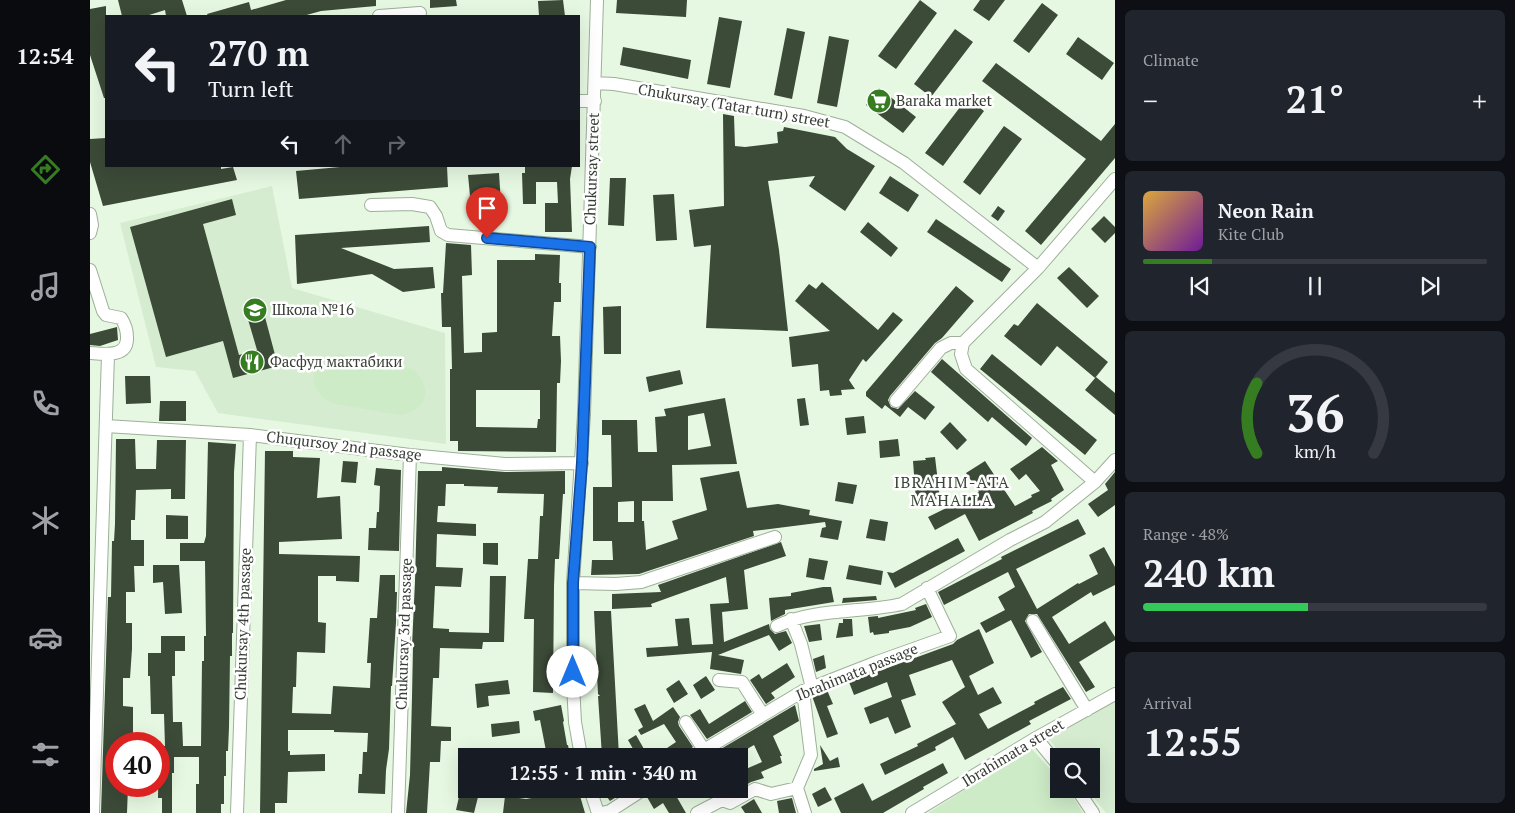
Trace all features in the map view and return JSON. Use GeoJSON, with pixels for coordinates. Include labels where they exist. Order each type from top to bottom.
{"type":"FeatureCollection","features":[{"type":"Feature","properties":{"kind":"street","name":"Chukursay street"},"geometry":{"type":"LineString","coordinates":[[580,748],[573,685],[573,583],[582,463],[597,0]]}},
{"type":"Feature","properties":{"kind":"street"},"geometry":{"type":"LineString","coordinates":[[393,15],[420,13]]}},
{"type":"Feature","properties":{"kind":"street","name":"Chukursay (Tatar turn) street"},"geometry":{"type":"LineString","coordinates":[[595,83],[614,84],[804,116],[845,127],[904,163],[1038,268]]}},
{"type":"Feature","properties":{"kind":"street"},"geometry":{"type":"LineString","coordinates":[[580,101],[594,101]]}},
{"type":"Feature","properties":{"kind":"street"},"geometry":{"type":"LineString","coordinates":[[1095,482],[966,369],[961,354],[963,343],[1038,268],[1115,179]]}},
{"type":"Feature","properties":{"kind":"street"},"geometry":{"type":"LineString","coordinates":[[371,205],[412,204],[430,207],[442,231],[448,235],[590,247]]}},
{"type":"Feature","properties":{"kind":"street"},"geometry":{"type":"LineString","coordinates":[[90,214],[92,225],[90,233]]}},
{"type":"Feature","properties":{"kind":"street"},"geometry":{"type":"LineString","coordinates":[[90,270],[103,311],[106,315],[121,318],[125,323],[127,344],[120,352],[108,354],[90,353]]}},
{"type":"Feature","properties":{"kind":"street"},"geometry":{"type":"LineString","coordinates":[[896,401],[941,348],[951,343],[963,343]]}},
{"type":"Feature","properties":{"kind":"street"},"geometry":{"type":"LineString","coordinates":[[93,813],[108,354]]}},
{"type":"Feature","properties":{"kind":"street","name":"Chuqursoy 2nd passage"},"geometry":{"type":"LineString","coordinates":[[106,426],[250,435],[410,455],[505,464],[582,463]]}},
{"type":"Feature","properties":{"kind":"street","name":"Chukursay 4th passage"},"geometry":{"type":"LineString","coordinates":[[237,813],[250,435]]}},
{"type":"Feature","properties":{"kind":"street","name":"Chukursay 3rd passage"},"geometry":{"type":"LineString","coordinates":[[398,813],[410,455]]}},
{"type":"Feature","properties":{"kind":"street"},"geometry":{"type":"LineString","coordinates":[[777,626],[791,619],[902,604],[1010,540],[1045,522],[1095,482],[1115,460]]}},
{"type":"Feature","properties":{"kind":"street"},"geometry":{"type":"LineString","coordinates":[[573,583],[616,584],[641,582],[775,537]]}},
{"type":"Feature","properties":{"kind":"street","name":"Ibrahimаta passage"},"geometry":{"type":"LineString","coordinates":[[707,748],[807,689],[950,636],[927,588]]}},
{"type":"Feature","properties":{"kind":"street"},"geometry":{"type":"LineString","coordinates":[[791,619],[801,644],[807,689],[811,755],[798,788],[805,813]]}},
{"type":"Feature","properties":{"kind":"street"},"geometry":{"type":"LineString","coordinates":[[1033,621],[1087,710]]}},
{"type":"Feature","properties":{"kind":"street"},"geometry":{"type":"LineString","coordinates":[[719,680],[742,682],[763,715]]}},
{"type":"Feature","properties":{"kind":"street","name":"Ibrahimаta street"},"geometry":{"type":"LineString","coordinates":[[912,813],[1036,738],[1115,694]]}},
{"type":"Feature","properties":{"kind":"street"},"geometry":{"type":"LineString","coordinates":[[686,722],[697,748]]}},
{"type":"Feature","properties":{"kind":"street"},"geometry":{"type":"LineString","coordinates":[[1036,738],[1050,755]]}},
{"type":"Feature","properties":{"kind":"street"},"geometry":{"type":"LineString","coordinates":[[697,813],[722,800],[730,803],[755,788],[771,794],[798,788]]}},
{"type":"Feature","properties":{"kind":"street"},"geometry":{"type":"LineString","coordinates":[[593,798],[598,813]]}},
{"type":"Feature","properties":{"kind":"street"},"geometry":{"type":"LineString","coordinates":[[602,813],[629,798]]}},
{"type":"Feature","properties":{"kind":"street"},"geometry":{"type":"LineString","coordinates":[[1083,798],[1093,813]]}},
{"type":"Feature","properties":{"kind":"shaded area","name":"Школа №16"},"geometry":{"type":"Polygon","coordinates":[[[272,186],[292,288],[445,333],[446,444],[218,413],[195,371],[156,367],[120,223],[272,186]]]}},
{"type":"Feature","properties":{"kind":"shaded area"},"geometry":{"type":"Polygon","coordinates":[[[340,354],[413,369],[420,376],[424,384],[424,398],[421,404],[416,410],[398,415],[335,404],[325,399],[318,392],[313,376],[321,362],[329,357],[340,354]]]}},
{"type":"Feature","properties":{"kind":"shaded area"},"geometry":{"type":"Polygon","coordinates":[[[1115,699],[1115,813],[1106,813],[1094,798],[1100,798],[1100,748],[1056,748],[1049,739],[1115,699]]]}},
{"type":"Feature","properties":{"kind":"shaded area"},"geometry":{"type":"Polygon","coordinates":[[[1031,748],[1050,769],[1050,798],[1074,798],[1083,813],[928,813],[1031,748]]]}},
{"type":"Feature","properties":{"kind":"building"},"geometry":{"type":"Polygon","coordinates":[[[118,0],[182,0],[187,15],[166,15],[165,10],[149,15],[122,15],[118,0]]]}},
{"type":"Feature","properties":{"kind":"building"},"geometry":{"type":"Polygon","coordinates":[[[286,0],[376,0],[376,6],[321,11],[307,15],[207,14],[249,2],[251,10],[286,0]]]}},
{"type":"Feature","properties":{"kind":"building"},"geometry":{"type":"Polygon","coordinates":[[[430,0],[456,0],[457,6],[430,8],[430,0]]]}},
{"type":"Feature","properties":{"kind":"building"},"geometry":{"type":"Polygon","coordinates":[[[563,0],[565,15],[539,15],[538,1],[563,0]]]}},
{"type":"Feature","properties":{"kind":"building"},"geometry":{"type":"Polygon","coordinates":[[[617,0],[687,0],[686,17],[616,13],[617,0]]]}},
{"type":"Feature","properties":{"kind":"building"},"geometry":{"type":"Polygon","coordinates":[[[920,0],[937,13],[896,69],[878,56],[920,0]]]}},
{"type":"Feature","properties":{"kind":"building"},"geometry":{"type":"Polygon","coordinates":[[[980,0],[1005,0],[989,21],[973,10],[980,0]]]}},
{"type":"Feature","properties":{"kind":"building"},"geometry":{"type":"Polygon","coordinates":[[[1042,3],[1058,15],[1029,53],[1013,41],[1042,3]]]}},
{"type":"Feature","properties":{"kind":"building"},"geometry":{"type":"Polygon","coordinates":[[[106,6],[105,98],[90,55],[90,9],[106,6]]]}},
{"type":"Feature","properties":{"kind":"building"},"geometry":{"type":"Polygon","coordinates":[[[719,17],[742,21],[730,88],[707,84],[719,17]]]}},
{"type":"Feature","properties":{"kind":"building"},"geometry":{"type":"Polygon","coordinates":[[[787,28],[805,32],[792,99],[774,95],[787,28]]]}},
{"type":"Feature","properties":{"kind":"building"},"geometry":{"type":"Polygon","coordinates":[[[955,29],[973,42],[931,97],[914,84],[955,29]]]}},
{"type":"Feature","properties":{"kind":"building"},"geometry":{"type":"Polygon","coordinates":[[[829,36],[849,40],[837,107],[817,103],[829,36]]]}},
{"type":"Feature","properties":{"kind":"building"},"geometry":{"type":"Polygon","coordinates":[[[1078,37],[1114,63],[1102,80],[1066,54],[1078,37]]]}},
{"type":"Feature","properties":{"kind":"building"},"geometry":{"type":"Polygon","coordinates":[[[623,47],[691,60],[688,79],[620,65],[623,47]]]}},
{"type":"Feature","properties":{"kind":"building"},"geometry":{"type":"Polygon","coordinates":[[[996,63],[1101,141],[1115,124],[1115,158],[1041,245],[1025,231],[1086,159],[982,81],[996,63]]]}},
{"type":"Feature","properties":{"kind":"building"},"geometry":{"type":"Polygon","coordinates":[[[879,88],[916,117],[903,133],[866,105],[879,88]]]}},
{"type":"Feature","properties":{"kind":"building"},"geometry":{"type":"Polygon","coordinates":[[[967,98],[984,111],[943,166],[925,153],[967,98]]]}},
{"type":"Feature","properties":{"kind":"building"},"geometry":{"type":"Polygon","coordinates":[[[723,114],[734,116],[735,146],[745,147],[778,143],[777,132],[783,131],[784,127],[835,137],[847,149],[875,166],[845,211],[809,186],[815,176],[768,181],[779,250],[788,331],[706,328],[711,245],[694,247],[689,210],[724,206],[723,114]]]}},
{"type":"Feature","properties":{"kind":"building"},"geometry":{"type":"Polygon","coordinates":[[[1004,126],[1022,139],[980,195],[963,182],[1004,126]]]}},
{"type":"Feature","properties":{"kind":"building"},"geometry":{"type":"Polygon","coordinates":[[[105,138],[105,167],[221,167],[221,169],[233,167],[237,180],[103,206],[90,162],[90,139],[105,138]]]}},
{"type":"Feature","properties":{"kind":"building"},"geometry":{"type":"Polygon","coordinates":[[[340,167],[447,167],[448,187],[299,199],[296,171],[340,167]]]}},
{"type":"Feature","properties":{"kind":"building"},"geometry":{"type":"Polygon","coordinates":[[[525,167],[572,167],[570,179],[572,232],[545,232],[545,203],[558,203],[557,182],[536,182],[536,204],[523,204],[522,173],[525,173],[525,167]]]}},
{"type":"Feature","properties":{"kind":"building"},"geometry":{"type":"Polygon","coordinates":[[[499,173],[501,204],[471,206],[468,175],[499,173]]]}},
{"type":"Feature","properties":{"kind":"building"},"geometry":{"type":"Polygon","coordinates":[[[890,176],[919,195],[908,212],[879,193],[890,176]]]}},
{"type":"Feature","properties":{"kind":"building"},"geometry":{"type":"Polygon","coordinates":[[[610,178],[626,178],[624,226],[608,225],[610,178]]]}},
{"type":"Feature","properties":{"kind":"building"},"geometry":{"type":"Polygon","coordinates":[[[674,194],[677,240],[656,241],[653,195],[674,194]]]}},
{"type":"Feature","properties":{"kind":"building"},"geometry":{"type":"Polygon","coordinates":[[[232,199],[236,215],[203,224],[239,355],[257,350],[244,306],[261,302],[278,366],[233,378],[223,341],[166,357],[130,227],[232,199]]]}},
{"type":"Feature","properties":{"kind":"building"},"geometry":{"type":"Polygon","coordinates":[[[998,206],[1005,211],[998,221],[991,216],[998,206]]]}},
{"type":"Feature","properties":{"kind":"building"},"geometry":{"type":"Polygon","coordinates":[[[1104,216],[1115,227],[1115,233],[1105,243],[1091,229],[1104,216]]]}},
{"type":"Feature","properties":{"kind":"building"},"geometry":{"type":"Polygon","coordinates":[[[936,219],[1011,269],[1002,282],[927,232],[936,219]]]}},
{"type":"Feature","properties":{"kind":"building"},"geometry":{"type":"Polygon","coordinates":[[[868,222],[898,248],[891,257],[860,232],[868,222]]]}},
{"type":"Feature","properties":{"kind":"building"},"geometry":{"type":"Polygon","coordinates":[[[429,226],[430,242],[341,248],[394,269],[433,267],[435,288],[403,292],[372,274],[297,284],[295,235],[429,226]]]}},
{"type":"Feature","properties":{"kind":"building"},"geometry":{"type":"Polygon","coordinates":[[[446,243],[471,245],[472,275],[462,276],[464,353],[482,352],[482,333],[497,332],[497,260],[535,260],[535,254],[560,255],[559,283],[561,283],[561,302],[554,302],[552,336],[560,336],[561,361],[560,383],[557,383],[556,452],[458,451],[458,441],[450,441],[451,327],[442,327],[441,293],[443,293],[446,243]],[[476,390],[476,427],[537,428],[538,419],[540,419],[540,390],[476,390]]]}},
{"type":"Feature","properties":{"kind":"building"},"geometry":{"type":"Polygon","coordinates":[[[1069,267],[1099,296],[1087,308],[1057,278],[1069,267]]]}},
{"type":"Feature","properties":{"kind":"building"},"geometry":{"type":"Polygon","coordinates":[[[822,282],[878,330],[893,312],[903,320],[866,362],[863,359],[849,380],[855,389],[841,390],[842,395],[830,396],[829,390],[820,391],[818,364],[792,367],[789,337],[830,331],[795,301],[809,284],[816,289],[822,282]]]}},
{"type":"Feature","properties":{"kind":"building"},"geometry":{"type":"Polygon","coordinates":[[[956,286],[974,301],[942,338],[935,343],[888,400],[891,407],[898,409],[915,391],[935,407],[925,420],[908,407],[900,417],[885,405],[882,409],[866,396],[866,392],[956,286]]]}},
{"type":"Feature","properties":{"kind":"building"},"geometry":{"type":"Polygon","coordinates":[[[1037,303],[1108,362],[1095,378],[1057,346],[1041,366],[1004,336],[1014,324],[1018,326],[1037,303]]]}},
{"type":"Feature","properties":{"kind":"building"},"geometry":{"type":"Polygon","coordinates":[[[621,306],[621,354],[604,354],[603,307],[621,306]]]}},
{"type":"Feature","properties":{"kind":"building"},"geometry":{"type":"Polygon","coordinates":[[[117,327],[118,340],[100,346],[90,345],[90,334],[117,327]]]}},
{"type":"Feature","properties":{"kind":"building"},"geometry":{"type":"Polygon","coordinates":[[[992,354],[1097,440],[1085,455],[980,369],[992,354]]]}},
{"type":"Feature","properties":{"kind":"building"},"geometry":{"type":"Polygon","coordinates":[[[942,359],[1032,438],[1026,446],[992,417],[988,422],[931,372],[942,359]]]}},
{"type":"Feature","properties":{"kind":"building"},"geometry":{"type":"Polygon","coordinates":[[[680,370],[683,384],[649,392],[646,377],[680,370]]]}},
{"type":"Feature","properties":{"kind":"building"},"geometry":{"type":"Polygon","coordinates":[[[125,376],[150,376],[151,403],[126,404],[125,376]]]}},
{"type":"Feature","properties":{"kind":"building"},"geometry":{"type":"Polygon","coordinates":[[[1096,377],[1115,393],[1115,415],[1085,390],[1096,377]]]}},
{"type":"Feature","properties":{"kind":"building"},"geometry":{"type":"Polygon","coordinates":[[[725,398],[737,464],[672,465],[673,501],[642,501],[642,521],[644,521],[646,550],[678,539],[672,521],[707,510],[700,478],[739,471],[747,508],[778,504],[810,510],[809,515],[842,521],[838,540],[820,537],[822,528],[826,527],[825,522],[753,531],[754,536],[639,574],[591,575],[592,560],[613,560],[612,541],[593,541],[593,487],[612,487],[611,435],[602,435],[602,420],[637,420],[638,452],[657,452],[655,417],[666,416],[664,409],[725,398]],[[704,413],[688,416],[688,450],[711,446],[704,413]],[[634,501],[618,502],[618,522],[634,522],[634,501]]]}},
{"type":"Feature","properties":{"kind":"building"},"geometry":{"type":"Polygon","coordinates":[[[805,398],[809,425],[800,426],[797,399],[805,398]]]}},
{"type":"Feature","properties":{"kind":"building"},"geometry":{"type":"Polygon","coordinates":[[[160,401],[186,401],[186,421],[159,421],[160,401]]]}},
{"type":"Feature","properties":{"kind":"building"},"geometry":{"type":"Polygon","coordinates":[[[864,416],[866,433],[847,435],[845,418],[864,416]]]}},
{"type":"Feature","properties":{"kind":"building"},"geometry":{"type":"Polygon","coordinates":[[[950,422],[967,440],[957,450],[940,432],[950,422]]]}},
{"type":"Feature","properties":{"kind":"building"},"geometry":{"type":"Polygon","coordinates":[[[116,439],[135,439],[136,469],[156,469],[157,440],[186,440],[185,499],[171,499],[171,489],[136,490],[135,520],[131,520],[131,540],[144,540],[144,566],[134,566],[135,592],[126,592],[126,623],[132,623],[132,649],[130,678],[123,678],[123,706],[133,707],[133,732],[105,732],[105,797],[128,797],[127,813],[101,813],[108,597],[111,597],[112,541],[114,541],[116,439]]]}},
{"type":"Feature","properties":{"kind":"building"},"geometry":{"type":"Polygon","coordinates":[[[898,439],[900,456],[880,458],[879,441],[898,439]]]}},
{"type":"Feature","properties":{"kind":"building"},"geometry":{"type":"Polygon","coordinates":[[[208,442],[236,444],[234,472],[233,633],[232,656],[230,656],[229,727],[228,751],[226,751],[226,776],[224,776],[224,804],[221,804],[221,813],[196,813],[196,784],[199,784],[199,757],[174,757],[172,813],[162,813],[162,798],[158,797],[170,797],[170,732],[165,732],[164,714],[151,714],[148,653],[161,653],[161,636],[185,636],[185,651],[175,651],[175,676],[172,676],[173,722],[182,722],[183,746],[201,746],[202,661],[204,661],[204,636],[206,636],[205,561],[180,561],[180,543],[204,543],[206,536],[208,442]]]}},
{"type":"Feature","properties":{"kind":"building"},"geometry":{"type":"Polygon","coordinates":[[[1042,447],[1058,461],[1051,465],[1064,490],[1051,499],[1052,501],[979,541],[965,514],[935,530],[928,517],[979,492],[966,473],[985,461],[1015,506],[1040,491],[1026,474],[1019,480],[1010,469],[1042,447]]]}},
{"type":"Feature","properties":{"kind":"building"},"geometry":{"type":"Polygon","coordinates":[[[265,451],[293,451],[293,457],[320,458],[317,498],[340,496],[342,539],[279,542],[279,554],[360,556],[359,582],[336,581],[336,576],[318,576],[318,622],[326,623],[325,653],[297,652],[296,687],[293,687],[292,713],[331,714],[333,686],[370,688],[371,663],[367,663],[370,618],[377,618],[380,575],[395,575],[395,592],[397,592],[396,622],[385,794],[358,793],[359,774],[362,774],[363,752],[367,752],[368,733],[334,732],[334,730],[288,730],[288,751],[290,751],[290,755],[325,754],[325,771],[288,772],[287,803],[275,803],[275,813],[260,813],[265,451]]]}},
{"type":"Feature","properties":{"kind":"building"},"geometry":{"type":"Polygon","coordinates":[[[935,457],[940,499],[916,501],[913,461],[935,457]]]}},
{"type":"Feature","properties":{"kind":"building"},"geometry":{"type":"Polygon","coordinates":[[[343,461],[358,462],[356,483],[341,482],[343,461]]]}},
{"type":"Feature","properties":{"kind":"building"},"geometry":{"type":"Polygon","coordinates":[[[442,467],[505,472],[565,471],[565,494],[563,494],[559,559],[555,559],[553,693],[533,692],[534,619],[524,619],[528,559],[538,559],[540,516],[543,516],[544,494],[497,493],[498,487],[446,484],[445,506],[438,506],[437,522],[476,524],[476,536],[437,534],[436,567],[463,568],[461,587],[435,586],[433,628],[449,629],[449,632],[489,633],[490,576],[506,576],[504,642],[483,642],[482,649],[440,648],[439,678],[433,678],[431,726],[451,727],[451,741],[441,741],[440,762],[430,762],[427,813],[406,813],[410,775],[418,471],[442,471],[442,467]]]}},
{"type":"Feature","properties":{"kind":"building"},"geometry":{"type":"Polygon","coordinates":[[[376,468],[401,470],[399,551],[368,550],[369,528],[376,528],[377,512],[379,512],[380,486],[374,485],[376,468]]]}},
{"type":"Feature","properties":{"kind":"building"},"geometry":{"type":"Polygon","coordinates":[[[1115,472],[1115,505],[1098,517],[1088,504],[1108,490],[1105,484],[1115,472]]]}},
{"type":"Feature","properties":{"kind":"building"},"geometry":{"type":"Polygon","coordinates":[[[838,482],[857,485],[853,504],[835,501],[838,482]]]}},
{"type":"Feature","properties":{"kind":"building"},"geometry":{"type":"Polygon","coordinates":[[[166,515],[188,516],[188,539],[166,539],[166,515]]]}},
{"type":"Feature","properties":{"kind":"building"},"geometry":{"type":"Polygon","coordinates":[[[870,519],[888,522],[885,541],[866,538],[870,519]]]}},
{"type":"Feature","properties":{"kind":"building"},"geometry":{"type":"Polygon","coordinates":[[[1078,519],[1086,534],[1016,569],[1037,609],[1078,583],[1098,574],[1089,555],[1104,547],[1115,567],[1115,585],[1093,596],[1091,592],[1052,617],[1069,644],[1105,621],[1115,637],[1115,640],[1079,662],[1095,687],[1086,692],[1037,614],[1029,614],[1025,621],[1042,652],[1031,658],[1011,620],[986,633],[980,623],[1005,610],[998,597],[1015,587],[1008,572],[944,605],[938,592],[1002,559],[1001,557],[1078,519]]]}},
{"type":"Feature","properties":{"kind":"building"},"geometry":{"type":"Polygon","coordinates":[[[958,538],[965,551],[895,588],[887,572],[893,573],[958,538]]]}},
{"type":"Feature","properties":{"kind":"building"},"geometry":{"type":"Polygon","coordinates":[[[781,542],[786,556],[744,570],[748,609],[722,612],[724,642],[769,624],[770,629],[775,634],[786,631],[792,643],[779,651],[769,635],[718,655],[744,660],[741,674],[710,669],[712,652],[647,657],[646,648],[678,646],[675,619],[689,618],[692,645],[713,644],[710,604],[729,603],[726,577],[651,604],[652,607],[612,609],[612,594],[661,592],[658,585],[781,542]]]}},
{"type":"Feature","properties":{"kind":"building"},"geometry":{"type":"Polygon","coordinates":[[[483,543],[498,543],[498,565],[483,564],[483,543]]]}},
{"type":"Feature","properties":{"kind":"building"},"geometry":{"type":"Polygon","coordinates":[[[809,558],[828,561],[824,580],[806,577],[809,558]]]}},
{"type":"Feature","properties":{"kind":"building"},"geometry":{"type":"Polygon","coordinates":[[[153,565],[179,565],[182,613],[165,614],[163,582],[153,583],[153,565]]]}},
{"type":"Feature","properties":{"kind":"building"},"geometry":{"type":"Polygon","coordinates":[[[849,565],[883,571],[881,585],[846,579],[849,565]]]}},
{"type":"Feature","properties":{"kind":"building"},"geometry":{"type":"Polygon","coordinates":[[[831,587],[834,602],[785,610],[785,614],[771,621],[769,598],[791,596],[791,593],[831,587]]]}},
{"type":"Feature","properties":{"kind":"building"},"geometry":{"type":"Polygon","coordinates":[[[876,596],[877,600],[842,603],[843,598],[876,596]]]}},
{"type":"Feature","properties":{"kind":"building"},"geometry":{"type":"Polygon","coordinates":[[[926,604],[932,617],[910,627],[889,631],[889,633],[874,635],[873,632],[870,633],[868,617],[878,616],[878,618],[916,610],[915,608],[926,604]]]}},
{"type":"Feature","properties":{"kind":"building"},"geometry":{"type":"Polygon","coordinates":[[[594,611],[611,611],[619,748],[601,748],[598,696],[600,696],[598,694],[594,611]]]}},
{"type":"Feature","properties":{"kind":"building"},"geometry":{"type":"Polygon","coordinates":[[[843,619],[852,619],[853,636],[836,638],[839,623],[843,623],[843,619]]]}},
{"type":"Feature","properties":{"kind":"building"},"geometry":{"type":"Polygon","coordinates":[[[820,624],[822,640],[809,642],[804,626],[820,624]]]}},
{"type":"Feature","properties":{"kind":"building"},"geometry":{"type":"Polygon","coordinates":[[[979,629],[994,663],[969,676],[978,695],[993,687],[1002,703],[979,714],[988,729],[1063,687],[1071,699],[1029,721],[1031,724],[965,760],[953,737],[935,747],[936,750],[885,775],[880,764],[918,746],[917,744],[956,724],[942,702],[965,687],[952,660],[909,675],[916,695],[901,700],[911,727],[895,734],[888,717],[870,724],[864,708],[892,697],[887,682],[854,695],[849,682],[953,644],[979,629]]]}},
{"type":"Feature","properties":{"kind":"building"},"geometry":{"type":"Polygon","coordinates":[[[824,655],[826,668],[816,672],[813,659],[824,655]]]}},
{"type":"Feature","properties":{"kind":"building"},"geometry":{"type":"Polygon","coordinates":[[[787,663],[795,677],[771,693],[775,698],[766,704],[750,680],[759,674],[762,679],[787,663]]]}},
{"type":"Feature","properties":{"kind":"building"},"geometry":{"type":"Polygon","coordinates":[[[706,676],[715,690],[701,699],[693,685],[706,676]]]}},
{"type":"Feature","properties":{"kind":"building"},"geometry":{"type":"Polygon","coordinates":[[[508,680],[510,694],[488,696],[489,706],[477,708],[475,684],[508,680]]]}},
{"type":"Feature","properties":{"kind":"building"},"geometry":{"type":"Polygon","coordinates":[[[679,680],[688,694],[674,703],[666,689],[679,680]]]}},
{"type":"Feature","properties":{"kind":"building"},"geometry":{"type":"Polygon","coordinates":[[[827,690],[833,704],[827,706],[838,734],[827,738],[812,696],[827,690]]]}},
{"type":"Feature","properties":{"kind":"building"},"geometry":{"type":"Polygon","coordinates":[[[745,701],[752,712],[707,739],[690,715],[700,709],[709,724],[745,701]]]}},
{"type":"Feature","properties":{"kind":"building"},"geometry":{"type":"Polygon","coordinates":[[[645,704],[653,721],[673,707],[680,717],[679,726],[693,747],[667,748],[676,742],[664,724],[641,735],[638,730],[643,727],[634,709],[645,704]]]}},
{"type":"Feature","properties":{"kind":"building"},"geometry":{"type":"Polygon","coordinates":[[[561,705],[569,748],[545,748],[540,720],[535,721],[533,711],[561,705]]]}},
{"type":"Feature","properties":{"kind":"building"},"geometry":{"type":"Polygon","coordinates":[[[795,705],[799,721],[773,736],[782,756],[780,756],[782,763],[761,772],[764,778],[748,784],[748,768],[762,762],[754,745],[748,748],[722,748],[795,705]]]}},
{"type":"Feature","properties":{"kind":"building"},"geometry":{"type":"Polygon","coordinates":[[[519,721],[520,733],[492,737],[491,724],[519,721]]]}},
{"type":"Feature","properties":{"kind":"building"},"geometry":{"type":"Polygon","coordinates":[[[636,735],[643,748],[632,748],[628,740],[636,735]]]}},
{"type":"Feature","properties":{"kind":"building"},"geometry":{"type":"Polygon","coordinates":[[[820,745],[830,761],[838,757],[840,767],[814,771],[814,769],[823,764],[820,745]]]}},
{"type":"Feature","properties":{"kind":"building"},"geometry":{"type":"Polygon","coordinates":[[[943,763],[948,773],[883,813],[841,813],[834,798],[863,783],[872,801],[943,763]]]}},
{"type":"Feature","properties":{"kind":"building"},"geometry":{"type":"Polygon","coordinates":[[[825,787],[832,800],[818,807],[812,794],[825,787]]]}},
{"type":"Feature","properties":{"kind":"building"},"geometry":{"type":"Polygon","coordinates":[[[459,798],[478,798],[474,813],[456,810],[459,798]]]}},
{"type":"Feature","properties":{"kind":"building"},"geometry":{"type":"Polygon","coordinates":[[[505,798],[581,798],[585,813],[503,813],[505,798]]]}},
{"type":"Feature","properties":{"kind":"building"},"geometry":{"type":"Polygon","coordinates":[[[648,798],[677,798],[686,813],[669,813],[663,803],[654,809],[648,798]]]}},
{"type":"Feature","properties":{"kind":"building"},"geometry":{"type":"Polygon","coordinates":[[[792,798],[796,813],[779,813],[777,801],[792,798]]]}},
{"type":"Feature","properties":{"kind":"building"},"geometry":{"type":"Polygon","coordinates":[[[754,799],[762,813],[745,813],[741,807],[754,799]]]}},
{"type":"Feature","properties":{"kind":"place","name":"Baraka market"},"geometry":{"type":"Point","coordinates":[879,101]}},
{"type":"Feature","properties":{"kind":"place","name":"Школа №16"},"geometry":{"type":"Point","coordinates":[255,310]}},
{"type":"Feature","properties":{"kind":"place","name":"Фасфуд мактабики"},"geometry":{"type":"Point","coordinates":[252,362]}},
{"type":"Feature","properties":{"kind":"district","name":"IBRAHIM-АTA MAHALLA"},"geometry":{"type":"Point","coordinates":[952,491]}},
{"type":"Feature","properties":{"kind":"route"},"geometry":{"type":"LineString","coordinates":[[487,238],[590,247],[582,463],[573,583],[573,672]]}}]}
